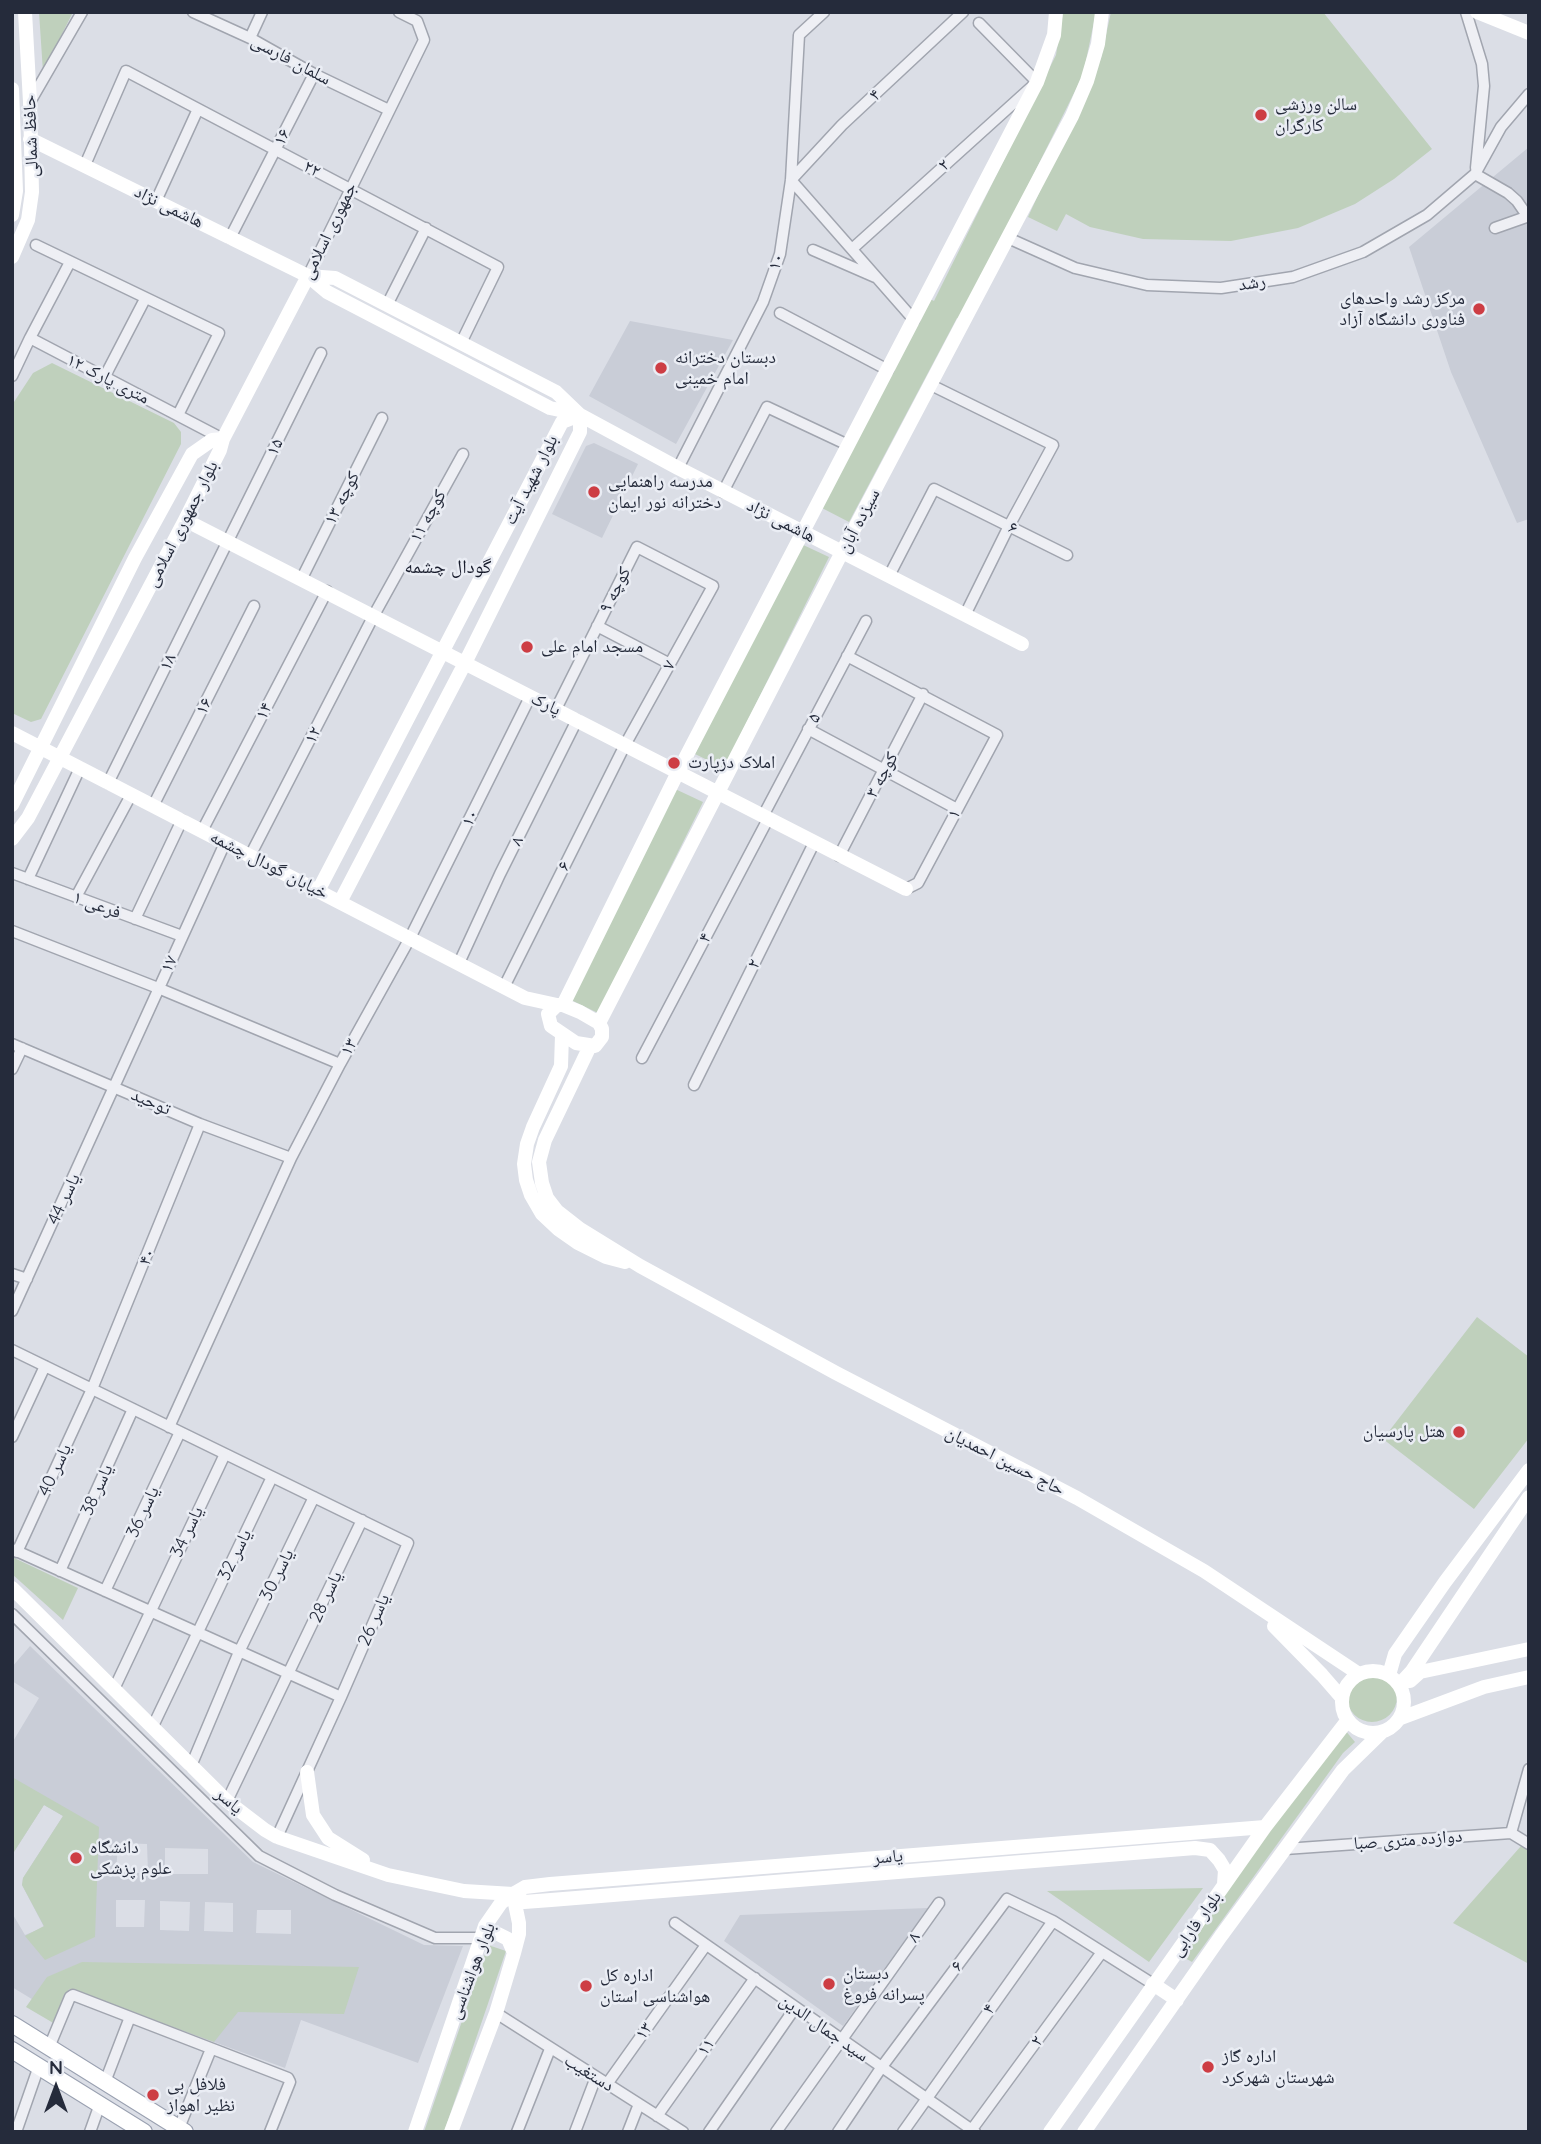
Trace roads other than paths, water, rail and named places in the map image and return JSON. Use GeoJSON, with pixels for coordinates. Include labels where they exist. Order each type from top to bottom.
{"type":"FeatureCollection","features":[{"type":"Feature","properties":{"kind":"main road","name":"حافظ شمالی"},"geometry":{"type":"LineString","coordinates":[[12,257],[27,220],[32,192],[24,12]]}},
{"type":"Feature","properties":{"kind":"main road"},"geometry":{"type":"LineString","coordinates":[[548,1021],[548,1014],[560,1005],[802,532],[1037,82],[1054,35],[1056,12]]}},
{"type":"Feature","properties":{"kind":"main road","name":"سیزده آبان"},"geometry":{"type":"LineString","coordinates":[[590,1046],[595,1046],[602,1037],[599,1023],[1087,81],[1098,44],[1102,12]]}},
{"type":"Feature","properties":{"kind":"main road"},"geometry":{"type":"LineString","coordinates":[[1477,12],[1529,33]]}},
{"type":"Feature","properties":{"kind":"main road","name":"حافظ شمالی"},"geometry":{"type":"LineString","coordinates":[[12,89],[16,191],[12,215]]}},
{"type":"Feature","properties":{"kind":"main road","name":"هاشمی نژاد"},"geometry":{"type":"LineString","coordinates":[[30,139],[308,276],[327,292],[550,408],[580,415]]}},
{"type":"Feature","properties":{"kind":"main road","name":"هاشمی نژاد"},"geometry":{"type":"LineString","coordinates":[[308,276],[335,278],[556,393],[580,415],[723,492],[1022,644]]}},
{"type":"Feature","properties":{"kind":"main road","name":"جمهوری اسلامی"},"geometry":{"type":"LineString","coordinates":[[223,439],[308,276]]}},
{"type":"Feature","properties":{"kind":"main road","name":"بلوار شهید آیت"},"geometry":{"type":"LineString","coordinates":[[318,891],[562,422],[580,415],[580,432],[465,663],[340,902]]}},
{"type":"Feature","properties":{"kind":"main road","name":"بلوار جمهوری اسلامی"},"geometry":{"type":"LineString","coordinates":[[12,805],[135,558],[192,454],[212,439],[223,439],[215,461],[185,520],[21,830],[12,839]]}},
{"type":"Feature","properties":{"kind":"main road","name":"پارک"},"geometry":{"type":"LineString","coordinates":[[185,520],[906,889]]}},
{"type":"Feature","properties":{"kind":"main road","name":"خیابان گودال چشمه"},"geometry":{"type":"LineString","coordinates":[[12,733],[251,854],[525,998]]}},
{"type":"Feature","properties":{"kind":"main road"},"geometry":{"type":"LineString","coordinates":[[525,998],[560,1005],[599,1023]]}},
{"type":"Feature","properties":{"kind":"main road"},"geometry":{"type":"LineString","coordinates":[[525,998],[551,1027],[576,1043],[590,1046]]}},
{"type":"Feature","properties":{"kind":"main road","name":"حاج حسین احمدیان"},"geometry":{"type":"LineString","coordinates":[[562,1035],[561,1066],[527,1144],[524,1164],[526,1180],[542,1214],[558,1228],[578,1243],[606,1257],[639,1266]]}},
{"type":"Feature","properties":{"kind":"main road","name":"حاج حسین احمدیان"},"geometry":{"type":"LineString","coordinates":[[590,1046],[545,1140],[540,1162],[547,1198],[557,1211],[580,1229],[639,1266],[836,1373],[1077,1498],[1204,1571],[1359,1674]]}},
{"type":"Feature","properties":{"kind":"main road"},"geometry":{"type":"LineString","coordinates":[[1397,1683],[1374,1671],[1359,1674],[1347,1684],[1342,1698],[1342,1710],[1348,1721],[1362,1731],[1382,1732],[1393,1727],[1401,1718],[1405,1703],[1397,1683],[1395,1654],[1445,1581],[1529,1470]]}},
{"type":"Feature","properties":{"kind":"main road"},"geometry":{"type":"LineString","coordinates":[[1397,1683],[1412,1671],[1529,1497]]}},
{"type":"Feature","properties":{"kind":"main road"},"geometry":{"type":"LineString","coordinates":[[1445,1581],[1463,1594]]}},
{"type":"Feature","properties":{"kind":"main road","name":"یاسر"},"geometry":{"type":"LineString","coordinates":[[12,1588],[227,1801],[277,1837],[388,1875],[464,1891],[513,1894],[524,1902],[1195,1848],[1210,1850],[1219,1860],[1225,1870],[1224,1884]]}},
{"type":"Feature","properties":{"kind":"main road"},"geometry":{"type":"LineString","coordinates":[[1253,1605],[1342,1698]]}},
{"type":"Feature","properties":{"kind":"main road"},"geometry":{"type":"LineString","coordinates":[[1397,1683],[1420,1672],[1529,1649]]}},
{"type":"Feature","properties":{"kind":"main road"},"geometry":{"type":"LineString","coordinates":[[1401,1718],[1484,1687],[1529,1677]]}},
{"type":"Feature","properties":{"kind":"main road","name":"بلوار فارابی"},"geometry":{"type":"LineString","coordinates":[[1050,2132],[1265,1827],[1348,1721]]}},
{"type":"Feature","properties":{"kind":"main road","name":"بلوار فارابی"},"geometry":{"type":"LineString","coordinates":[[1084,2132],[1343,1770],[1382,1732]]}},
{"type":"Feature","properties":{"kind":"main road"},"geometry":{"type":"LineString","coordinates":[[307,1772],[313,1815],[328,1838],[388,1875]]}},
{"type":"Feature","properties":{"kind":"main road","name":"یاسر"},"geometry":{"type":"LineString","coordinates":[[513,1894],[525,1887],[1265,1827]]}},
{"type":"Feature","properties":{"kind":"main road"},"geometry":{"type":"LineString","coordinates":[[916,1855],[917,1871]]}},
{"type":"Feature","properties":{"kind":"main road","name":"بلوار هواشناسی"},"geometry":{"type":"LineString","coordinates":[[415,2132],[485,1926],[501,1903],[513,1894],[519,1923],[514,1953],[496,2013],[451,2132]]}},
{"type":"Feature","properties":{"kind":"main road"},"geometry":{"type":"LineString","coordinates":[[481,1938],[488,1934],[498,1934],[508,1939],[514,1953]]}},
{"type":"Feature","properties":{"kind":"main road"},"geometry":{"type":"LineString","coordinates":[[1153,1984],[1177,2000]]}},
{"type":"Feature","properties":{"kind":"main road"},"geometry":{"type":"LineString","coordinates":[[12,2024],[50,2045],[182,2130]]}},
{"type":"Feature","properties":{"kind":"main road"},"geometry":{"type":"LineString","coordinates":[[12,2049],[144,2132]]}},
{"type":"Feature","properties":{"kind":"street"},"geometry":{"type":"LineString","coordinates":[[30,102],[82,12]]}},
{"type":"Feature","properties":{"kind":"street","name":"سلمان فارسی"},"geometry":{"type":"LineString","coordinates":[[193,12],[250,38],[314,74],[389,110]]}},
{"type":"Feature","properties":{"kind":"street"},"geometry":{"type":"LineString","coordinates":[[250,38],[262,12]]}},
{"type":"Feature","properties":{"kind":"street","name":"جمهوری اسلامی"},"geometry":{"type":"LineString","coordinates":[[308,276],[424,40],[417,21],[399,12]]}},
{"type":"Feature","properties":{"kind":"street","name":"۱۰"},"geometry":{"type":"LineString","coordinates":[[678,468],[763,302],[780,254],[791,180],[799,35],[824,12]]}},
{"type":"Feature","properties":{"kind":"street","name":"۴"},"geometry":{"type":"LineString","coordinates":[[791,180],[842,125],[963,12]]}},
{"type":"Feature","properties":{"kind":"street"},"geometry":{"type":"LineString","coordinates":[[1466,12],[1482,64],[1484,86],[1475,174]]}},
{"type":"Feature","properties":{"kind":"street"},"geometry":{"type":"LineString","coordinates":[[979,23],[1037,82]]}},
{"type":"Feature","properties":{"kind":"street","name":"۲۲"},"geometry":{"type":"LineString","coordinates":[[85,165],[126,71],[498,267],[461,343]]}},
{"type":"Feature","properties":{"kind":"street","name":"۱۶"},"geometry":{"type":"LineString","coordinates":[[230,238],[314,74]]}},
{"type":"Feature","properties":{"kind":"street","name":"۲"},"geometry":{"type":"LineString","coordinates":[[852,249],[1037,82]]}},
{"type":"Feature","properties":{"kind":"street"},"geometry":{"type":"LineString","coordinates":[[1475,174],[1501,127],[1529,94]]}},
{"type":"Feature","properties":{"kind":"street"},"geometry":{"type":"LineString","coordinates":[[156,201],[198,108]]}},
{"type":"Feature","properties":{"kind":"street"},"geometry":{"type":"LineString","coordinates":[[1475,174],[1529,201]]}},
{"type":"Feature","properties":{"kind":"street","name":"رشد"},"geometry":{"type":"LineString","coordinates":[[1008,238],[1075,268],[1147,285],[1221,288],[1293,277],[1363,252],[1427,215],[1475,174]]}},
{"type":"Feature","properties":{"kind":"street"},"geometry":{"type":"LineString","coordinates":[[791,180],[914,320]]}},
{"type":"Feature","properties":{"kind":"street"},"geometry":{"type":"LineString","coordinates":[[1495,228],[1528,216],[1508,192]]}},
{"type":"Feature","properties":{"kind":"street"},"geometry":{"type":"LineString","coordinates":[[387,305],[426,228]]}},
{"type":"Feature","properties":{"kind":"street"},"geometry":{"type":"LineString","coordinates":[[36,245],[219,333],[178,415]]}},
{"type":"Feature","properties":{"kind":"street"},"geometry":{"type":"LineString","coordinates":[[813,250],[877,278]]}},
{"type":"Feature","properties":{"kind":"street"},"geometry":{"type":"LineString","coordinates":[[12,376],[70,262]]}},
{"type":"Feature","properties":{"kind":"street"},"geometry":{"type":"LineString","coordinates":[[104,378],[145,299]]}},
{"type":"Feature","properties":{"kind":"street"},"geometry":{"type":"LineString","coordinates":[[780,313],[888,370]]}},
{"type":"Feature","properties":{"kind":"street","name":"۱۲ متری پارک"},"geometry":{"type":"LineString","coordinates":[[30,338],[223,439]]}},
{"type":"Feature","properties":{"kind":"street","name":"۱۵"},"geometry":{"type":"LineString","coordinates":[[229,541],[321,353]]}},
{"type":"Feature","properties":{"kind":"street"},"geometry":{"type":"LineString","coordinates":[[931,385],[1053,445],[965,615]]}},
{"type":"Feature","properties":{"kind":"street"},"geometry":{"type":"LineString","coordinates":[[723,492],[767,407],[849,444]]}},
{"type":"Feature","properties":{"kind":"street","name":"کوچه ۱۳"},"geometry":{"type":"LineString","coordinates":[[302,578],[382,418]]}},
{"type":"Feature","properties":{"kind":"street","name":"کوچه ۱۱"},"geometry":{"type":"LineString","coordinates":[[374,615],[463,454]]}},
{"type":"Feature","properties":{"kind":"street","name":"۶"},"geometry":{"type":"LineString","coordinates":[[890,576],[933,489],[1068,555]]}},
{"type":"Feature","properties":{"kind":"street","name":"۱۸"},"geometry":{"type":"LineString","coordinates":[[108,783],[229,541]]}},
{"type":"Feature","properties":{"kind":"street","name":"کوچه ۹"},"geometry":{"type":"LineString","coordinates":[[556,709],[637,547],[713,586]]}},
{"type":"Feature","properties":{"kind":"street","name":"۷"},"geometry":{"type":"LineString","coordinates":[[625,745],[713,586]]}},
{"type":"Feature","properties":{"kind":"street","name":"۱۴"},"geometry":{"type":"LineString","coordinates":[[202,831],[327,591]]}},
{"type":"Feature","properties":{"kind":"street","name":"۱۶"},"geometry":{"type":"LineString","coordinates":[[153,806],[254,606]]}},
{"type":"Feature","properties":{"kind":"street","name":"۱۲"},"geometry":{"type":"LineString","coordinates":[[251,854],[374,615]]}},
{"type":"Feature","properties":{"kind":"street","name":"۵"},"geometry":{"type":"LineString","coordinates":[[766,818],[808,729],[866,621]]}},
{"type":"Feature","properties":{"kind":"street"},"geometry":{"type":"LineString","coordinates":[[597,626],[670,664]]}},
{"type":"Feature","properties":{"kind":"street"},"geometry":{"type":"LineString","coordinates":[[847,656],[923,694]]}},
{"type":"Feature","properties":{"kind":"street","name":"۱"},"geometry":{"type":"LineString","coordinates":[[906,889],[918,883],[997,735],[923,694]]}},
{"type":"Feature","properties":{"kind":"street","name":"کوچه ۳"},"geometry":{"type":"LineString","coordinates":[[839,856],[923,694]]}},
{"type":"Feature","properties":{"kind":"street","name":"۱۰"},"geometry":{"type":"LineString","coordinates":[[410,938],[530,697]]}},
{"type":"Feature","properties":{"kind":"street","name":"۸"},"geometry":{"type":"LineString","coordinates":[[459,964],[500,874],[578,720]]}},
{"type":"Feature","properties":{"kind":"street"},"geometry":{"type":"LineString","coordinates":[[808,729],[957,809]]}},
{"type":"Feature","properties":{"kind":"street","name":"۶"},"geometry":{"type":"LineString","coordinates":[[503,987],[625,745]]}},
{"type":"Feature","properties":{"kind":"street"},"geometry":{"type":"LineString","coordinates":[[28,879],[80,768]]}},
{"type":"Feature","properties":{"kind":"street"},"geometry":{"type":"LineString","coordinates":[[76,897],[131,795]]}},
{"type":"Feature","properties":{"kind":"street","name":"۴"},"geometry":{"type":"LineString","coordinates":[[642,1058],[766,818]]}},
{"type":"Feature","properties":{"kind":"street"},"geometry":{"type":"LineString","coordinates":[[135,919],[181,820]]}},
{"type":"Feature","properties":{"kind":"street","name":"۱۷"},"geometry":{"type":"LineString","coordinates":[[115,1086],[225,843]]}},
{"type":"Feature","properties":{"kind":"street","name":"۲"},"geometry":{"type":"LineString","coordinates":[[694,1085],[814,843]]}},
{"type":"Feature","properties":{"kind":"street","name":"فرعی ۱"},"geometry":{"type":"LineString","coordinates":[[12,873],[182,936]]}},
{"type":"Feature","properties":{"kind":"street"},"geometry":{"type":"LineString","coordinates":[[12,931],[340,1064]]}},
{"type":"Feature","properties":{"kind":"street","name":"۱۳"},"geometry":{"type":"LineString","coordinates":[[175,1429],[291,1158],[410,938]]}},
{"type":"Feature","properties":{"kind":"street"},"geometry":{"type":"LineString","coordinates":[[12,1069],[17,1046]]}},
{"type":"Feature","properties":{"kind":"street","name":"توحید"},"geometry":{"type":"LineString","coordinates":[[17,1046],[200,1124],[291,1158]]}},
{"type":"Feature","properties":{"kind":"street","name":"یاسر 44"},"geometry":{"type":"LineString","coordinates":[[12,1311],[115,1086]]}},
{"type":"Feature","properties":{"kind":"street","name":"۴۰"},"geometry":{"type":"LineString","coordinates":[[92,1389],[200,1124]]}},
{"type":"Feature","properties":{"kind":"street"},"geometry":{"type":"LineString","coordinates":[[12,1273],[27,1279]]}},
{"type":"Feature","properties":{"kind":"street"},"geometry":{"type":"LineString","coordinates":[[12,1350],[362,1520]]}},
{"type":"Feature","properties":{"kind":"street"},"geometry":{"type":"LineString","coordinates":[[12,1437],[45,1366]]}},
{"type":"Feature","properties":{"kind":"street","name":"یاسر 40"},"geometry":{"type":"LineString","coordinates":[[15,1551],[92,1389]]}},
{"type":"Feature","properties":{"kind":"street","name":"یاسر 38"},"geometry":{"type":"LineString","coordinates":[[60,1571],[133,1409]]}},
{"type":"Feature","properties":{"kind":"street","name":"یاسر 36"},"geometry":{"type":"LineString","coordinates":[[105,1591],[175,1429]]}},
{"type":"Feature","properties":{"kind":"street","name":"یاسر 34"},"geometry":{"type":"LineString","coordinates":[[114,1689],[225,1454]]}},
{"type":"Feature","properties":{"kind":"street","name":"یاسر 32"},"geometry":{"type":"LineString","coordinates":[[153,1726],[272,1477]]}},
{"type":"Feature","properties":{"kind":"street","name":"یاسر 30"},"geometry":{"type":"LineString","coordinates":[[191,1766],[239,1652],[314,1497]]}},
{"type":"Feature","properties":{"kind":"street","name":"یاسر 26"},"geometry":{"type":"LineString","coordinates":[[277,1837],[408,1543],[362,1520]]}},
{"type":"Feature","properties":{"kind":"street","name":"یاسر 28"},"geometry":{"type":"LineString","coordinates":[[227,1801],[362,1520]]}},
{"type":"Feature","properties":{"kind":"street"},"geometry":{"type":"LineString","coordinates":[[15,1551],[341,1697]]}},
{"type":"Feature","properties":{"kind":"street"},"geometry":{"type":"LineString","coordinates":[[12,1614],[259,1856],[335,1895],[435,1938],[481,1938]]}},
{"type":"Feature","properties":{"kind":"street"},"geometry":{"type":"LineString","coordinates":[[1528,1771],[1511,1833],[1529,1844]]}},
{"type":"Feature","properties":{"kind":"street","name":"دوازده متری صبا"},"geometry":{"type":"LineString","coordinates":[[1285,1849],[1511,1833]]}},
{"type":"Feature","properties":{"kind":"street","name":"۶"},"geometry":{"type":"LineString","coordinates":[[881,2067],[1007,1899],[1054,1921]]}},
{"type":"Feature","properties":{"kind":"street","name":"۸"},"geometry":{"type":"LineString","coordinates":[[841,2040],[939,1903]]}},
{"type":"Feature","properties":{"kind":"street"},"geometry":{"type":"LineString","coordinates":[[1054,1921],[1153,1984]]}},
{"type":"Feature","properties":{"kind":"street","name":"۴"},"geometry":{"type":"LineString","coordinates":[[903,2132],[1054,1921]]}},
{"type":"Feature","properties":{"kind":"street","name":"سید جمال الدین"},"geometry":{"type":"LineString","coordinates":[[675,1923],[972,2131]]}},
{"type":"Feature","properties":{"kind":"street","name":"۱۳"},"geometry":{"type":"LineString","coordinates":[[607,2084],[706,1945]]}},
{"type":"Feature","properties":{"kind":"street","name":"۲"},"geometry":{"type":"LineString","coordinates":[[972,2131],[1102,1952]]}},
{"type":"Feature","properties":{"kind":"street","name":"۱۱"},"geometry":{"type":"LineString","coordinates":[[657,2116],[755,1978]]}},
{"type":"Feature","properties":{"kind":"street"},"geometry":{"type":"LineString","coordinates":[[50,2045],[71,1995],[290,2080],[270,2132]]}},
{"type":"Feature","properties":{"kind":"street"},"geometry":{"type":"LineString","coordinates":[[709,2132],[795,2008]]}},
{"type":"Feature","properties":{"kind":"street","name":"دستغیب"},"geometry":{"type":"LineString","coordinates":[[496,2013],[683,2132]]}},
{"type":"Feature","properties":{"kind":"street"},"geometry":{"type":"LineString","coordinates":[[105,2082],[130,2017]]}},
{"type":"Feature","properties":{"kind":"street"},"geometry":{"type":"LineString","coordinates":[[776,2132],[841,2040]]}},
{"type":"Feature","properties":{"kind":"street"},"geometry":{"type":"LineString","coordinates":[[182,2130],[211,2049]]}},
{"type":"Feature","properties":{"kind":"street"},"geometry":{"type":"LineString","coordinates":[[517,2132],[550,2049]]}},
{"type":"Feature","properties":{"kind":"street"},"geometry":{"type":"LineString","coordinates":[[16,2132],[39,2066]]}},
{"type":"Feature","properties":{"kind":"street"},"geometry":{"type":"LineString","coordinates":[[838,2132],[881,2067]]}},
{"type":"Feature","properties":{"kind":"street"},"geometry":{"type":"LineString","coordinates":[[575,2132],[596,2077]]}},
{"type":"Feature","properties":{"kind":"street"},"geometry":{"type":"LineString","coordinates":[[90,2132],[100,2104]]}},
{"type":"Feature","properties":{"kind":"street"},"geometry":{"type":"LineString","coordinates":[[628,2132],[639,2104]]}},
{"type":"Feature","properties":{"kind":"place","name":"سالن ورزشی کارگران"},"geometry":{"type":"Point","coordinates":[1261,115]}},
{"type":"Feature","properties":{"kind":"place","name":"مرکز رشد واحدهای فناوری دانشگاه آزاد"},"geometry":{"type":"Point","coordinates":[1479,309]}},
{"type":"Feature","properties":{"kind":"place","name":"دبستان دخترانه امام خمینی"},"geometry":{"type":"Point","coordinates":[661,368]}},
{"type":"Feature","properties":{"kind":"place","name":"مدرسه راهنمایی دخترانه نور ایمان"},"geometry":{"type":"Point","coordinates":[594,492]}},
{"type":"Feature","properties":{"kind":"place","name":"مسجد امام علی"},"geometry":{"type":"Point","coordinates":[527,647]}},
{"type":"Feature","properties":{"kind":"place","name":"املاک دزپارت"},"geometry":{"type":"Point","coordinates":[674,763]}},
{"type":"Feature","properties":{"kind":"place","name":"هتل پارسیان"},"geometry":{"type":"Point","coordinates":[1459,1432]}},
{"type":"Feature","properties":{"kind":"place","name":"دانشگاه علوم پزشکی"},"geometry":{"type":"Point","coordinates":[76,1858]}},
{"type":"Feature","properties":{"kind":"place","name":"دبستان پسرانه فروغ"},"geometry":{"type":"Point","coordinates":[829,1984]}},
{"type":"Feature","properties":{"kind":"place","name":"اداره کل هواشناسی استان"},"geometry":{"type":"Point","coordinates":[586,1986]}},
{"type":"Feature","properties":{"kind":"place","name":"اداره گاز شهرستان شهرکرد"},"geometry":{"type":"Point","coordinates":[1208,2067]}},
{"type":"Feature","properties":{"kind":"place","name":"فلافل بی نظیر اهواز"},"geometry":{"type":"Point","coordinates":[153,2095]}},
{"type":"Feature","properties":{"kind":"district","name":"گودال چشمه"},"geometry":{"type":"Point","coordinates":[448,567]}}]}
